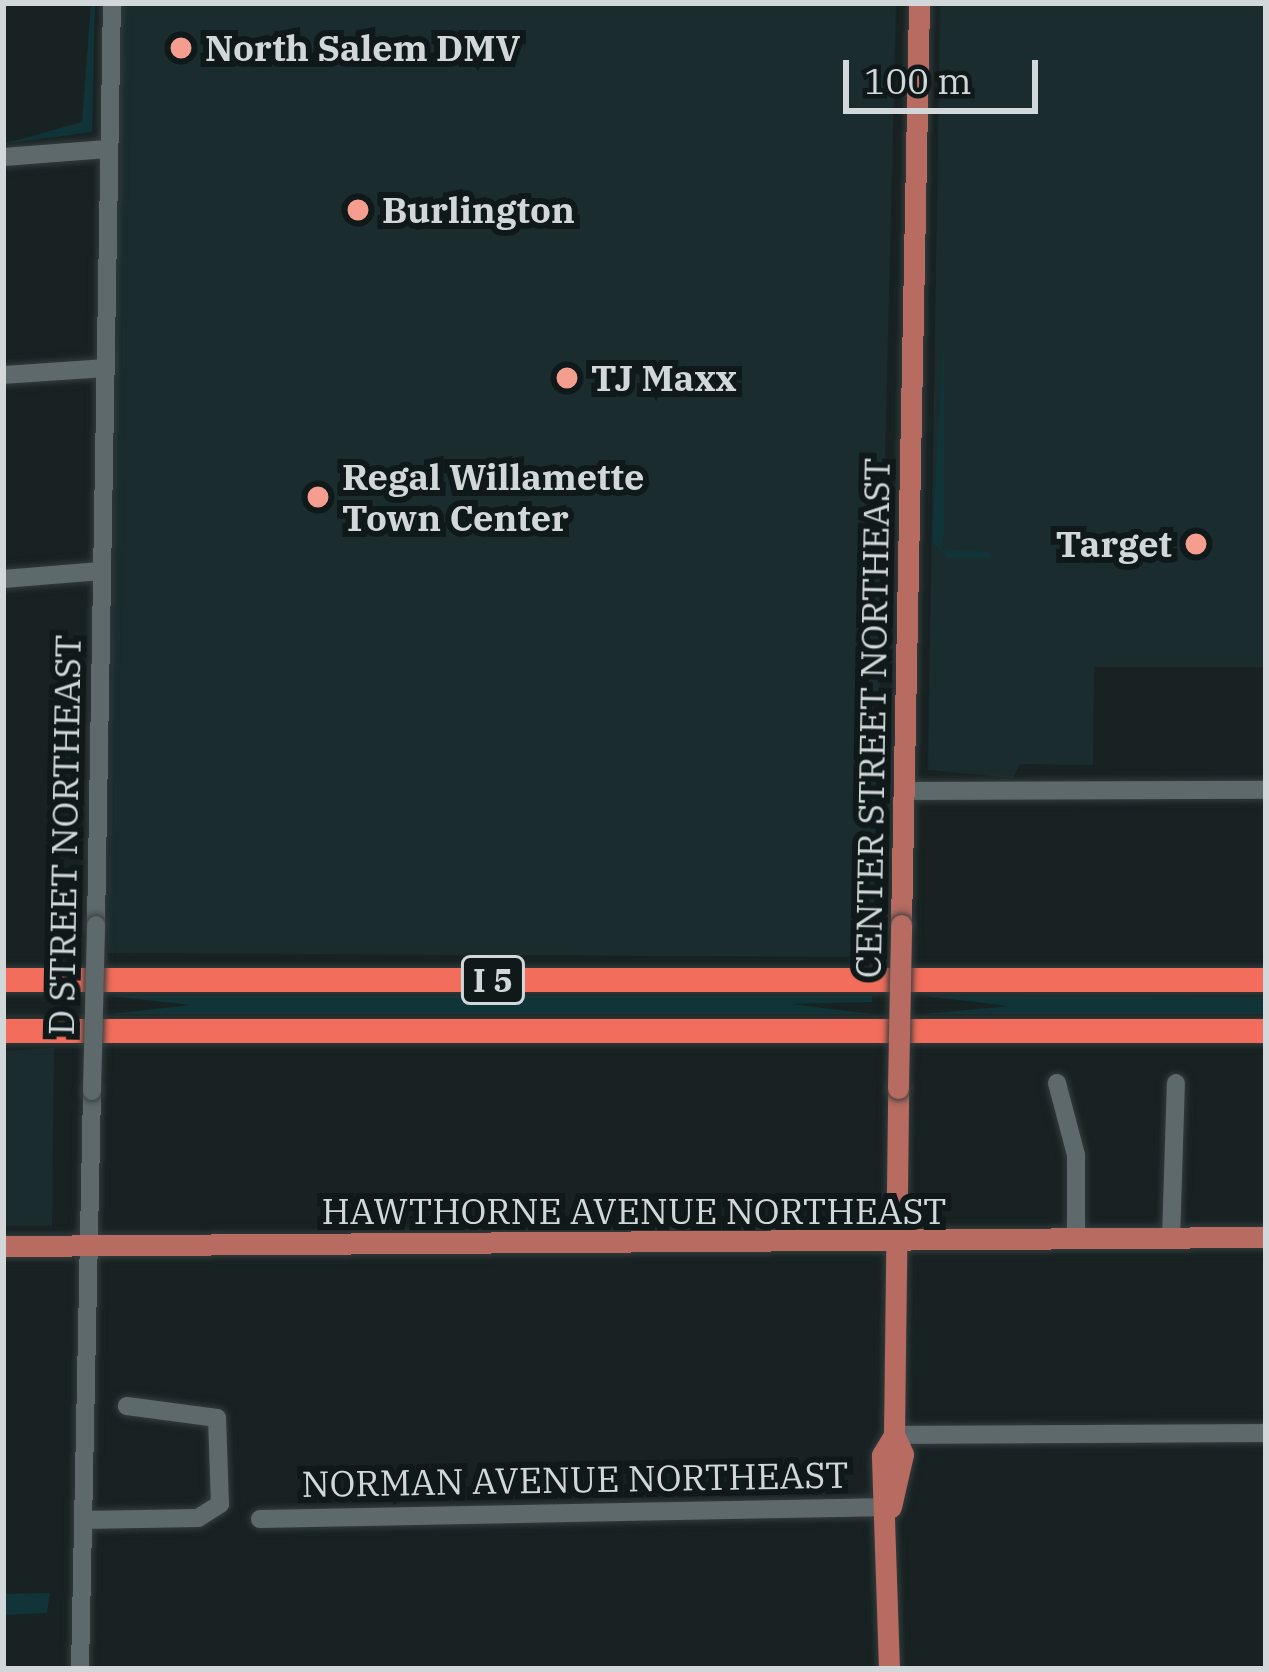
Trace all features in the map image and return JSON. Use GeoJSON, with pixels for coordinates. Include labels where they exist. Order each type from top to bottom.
{"type":"FeatureCollection","features":[{"type":"Feature","properties":{"kind":"highway","name":"I 5"},"geometry":{"type":"LineString","coordinates":[[3,980],[1266,980]]}},
{"type":"Feature","properties":{"kind":"highway","name":"I 5"},"geometry":{"type":"LineString","coordinates":[[3,1033],[1266,1031]]}},
{"type":"Feature","properties":{"kind":"main road","name":"CENTER STREET NORTHEAST"},"geometry":{"type":"LineString","coordinates":[[889,1669],[891,1507],[902,1467],[894,1435],[895,1243],[919,3]]}},
{"type":"Feature","properties":{"kind":"main road","name":"HAWTHORNE AVENUE NORTHEAST"},"geometry":{"type":"LineString","coordinates":[[3,1246],[1266,1238]]}},
{"type":"Feature","properties":{"kind":"street","name":"D STREET NORTHEAST"},"geometry":{"type":"LineString","coordinates":[[80,1669],[112,3]]}},
{"type":"Feature","properties":{"kind":"street"},"geometry":{"type":"LineString","coordinates":[[3,158],[108,149]]}},
{"type":"Feature","properties":{"kind":"street"},"geometry":{"type":"LineString","coordinates":[[3,375],[105,368]]}},
{"type":"Feature","properties":{"kind":"street"},"geometry":{"type":"LineString","coordinates":[[3,579],[101,572]]}},
{"type":"Feature","properties":{"kind":"street"},"geometry":{"type":"LineString","coordinates":[[903,791],[1266,790]]}},
{"type":"Feature","properties":{"kind":"street"},"geometry":{"type":"LineString","coordinates":[[1172,1239],[1176,1083]]}},
{"type":"Feature","properties":{"kind":"street"},"geometry":{"type":"LineString","coordinates":[[1057,1084],[1076,1154],[1076,1240]]}},
{"type":"Feature","properties":{"kind":"street"},"geometry":{"type":"LineString","coordinates":[[83,1520],[198,1518],[220,1504],[215,1416],[127,1406]]}},
{"type":"Feature","properties":{"kind":"street"},"geometry":{"type":"LineString","coordinates":[[894,1435],[1266,1433]]}},
{"type":"Feature","properties":{"kind":"street","name":"NORMAN AVENUE NORTHEAST"},"geometry":{"type":"LineString","coordinates":[[260,1519],[891,1507]]}},
{"type":"Feature","properties":{"kind":"shaded area"},"geometry":{"type":"Polygon","coordinates":[[[91,3],[95,3],[92,132],[3,144],[82,122],[91,3]]]}},
{"type":"Feature","properties":{"kind":"shaded area"},"geometry":{"type":"Polygon","coordinates":[[[121,3],[896,3],[873,957],[108,953],[121,3]]]}},
{"type":"Feature","properties":{"kind":"shaded area"},"geometry":{"type":"Polygon","coordinates":[[[940,3],[1266,3],[1266,667],[1094,667],[1093,765],[1020,764],[1013,778],[928,770],[940,3]]]}},
{"type":"Feature","properties":{"kind":"shaded area"},"geometry":{"type":"Polygon","coordinates":[[[944,332],[941,549],[988,552],[995,558],[948,558],[932,541],[944,332]]]}},
{"type":"Feature","properties":{"kind":"shaded area"},"geometry":{"type":"Polygon","coordinates":[[[111,996],[872,996],[872,1002],[792,1004],[872,1014],[111,1014],[190,1005],[111,996]]]}},
{"type":"Feature","properties":{"kind":"shaded area"},"geometry":{"type":"Polygon","coordinates":[[[925,996],[1266,997],[1266,1014],[925,1014],[1009,1006],[925,996]]]}},
{"type":"Feature","properties":{"kind":"shaded area"},"geometry":{"type":"Polygon","coordinates":[[[54,1048],[52,1226],[3,1226],[3,1051],[54,1048]]]}},
{"type":"Feature","properties":{"kind":"shaded area"},"geometry":{"type":"Polygon","coordinates":[[[50,1593],[47,1613],[3,1615],[3,1594],[50,1593]]]}},
{"type":"Feature","properties":{"kind":"place","name":"North Salem DMV"},"geometry":{"type":"Point","coordinates":[181,48]}},
{"type":"Feature","properties":{"kind":"place","name":"Burlington"},"geometry":{"type":"Point","coordinates":[358,210]}},
{"type":"Feature","properties":{"kind":"place","name":"TJ Maxx"},"geometry":{"type":"Point","coordinates":[567,378]}},
{"type":"Feature","properties":{"kind":"place","name":"Regal Willamette Town Center"},"geometry":{"type":"Point","coordinates":[318,497]}},
{"type":"Feature","properties":{"kind":"place","name":"Target"},"geometry":{"type":"Point","coordinates":[1196,544]}}]}
